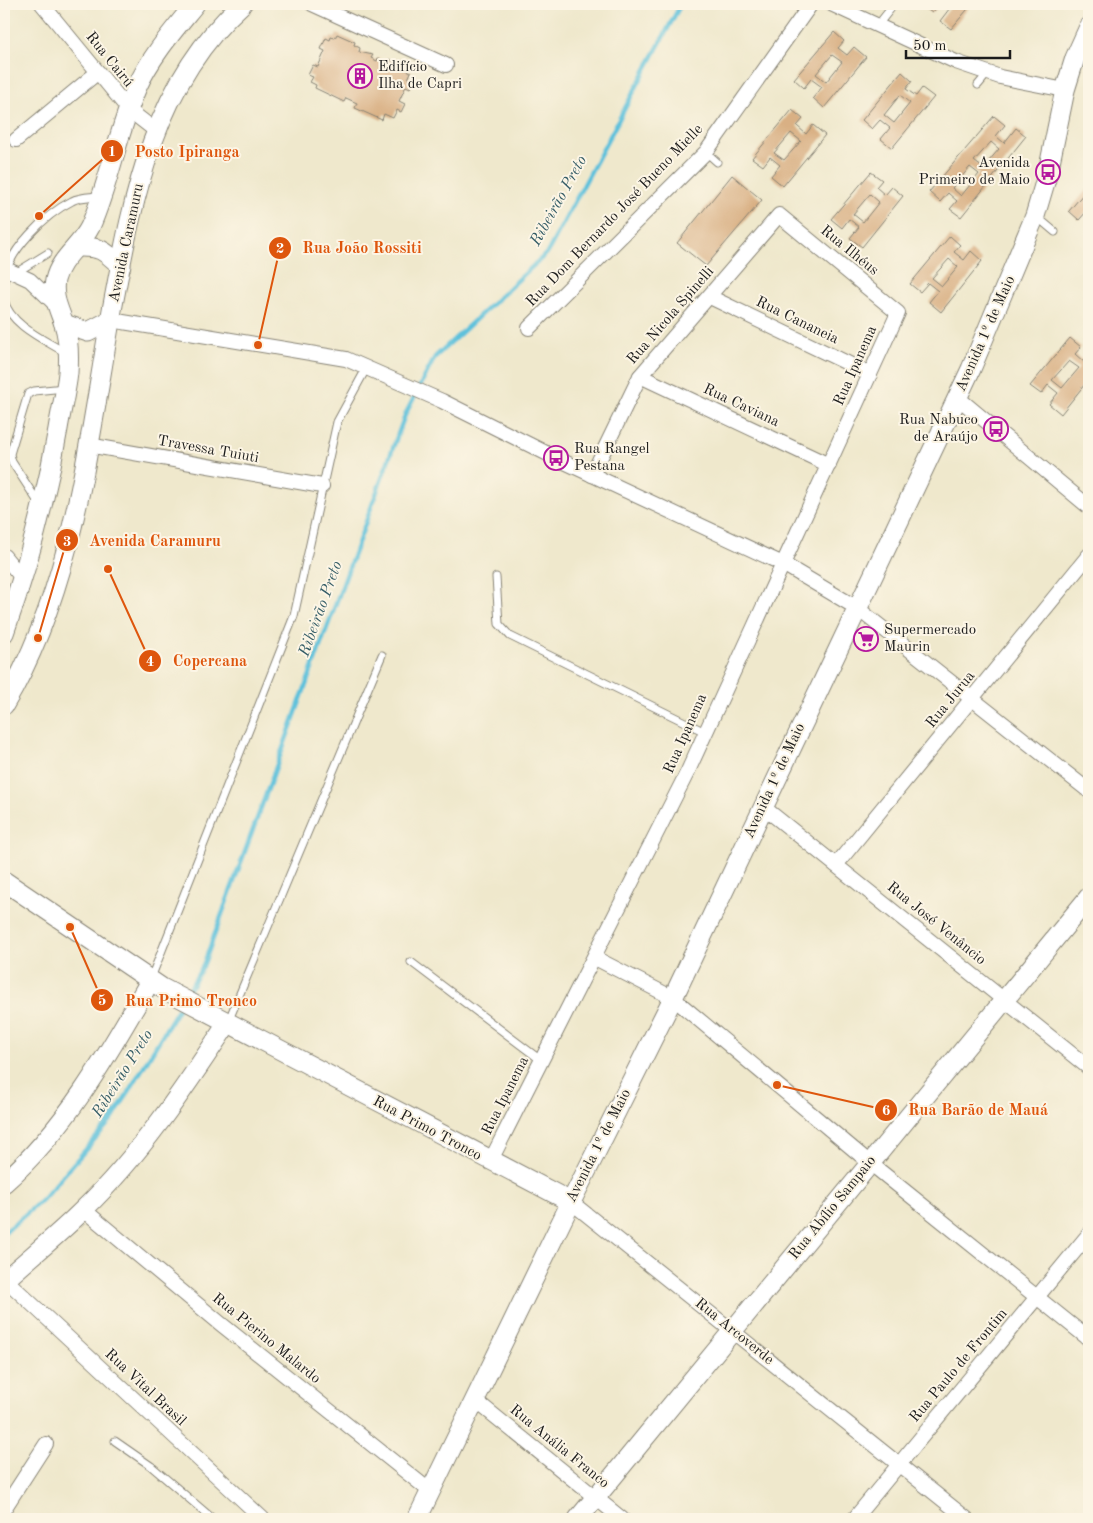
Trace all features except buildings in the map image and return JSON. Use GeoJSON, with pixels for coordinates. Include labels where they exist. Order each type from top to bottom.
{"type":"FeatureCollection","features":[{"type":"Feature","properties":{"kind":"street","name":"Rua Cairú"},"geometry":{"type":"LineString","coordinates":[[42,4],[129,110],[156,131]]}},
{"type":"Feature","properties":{"kind":"street"},"geometry":{"type":"LineString","coordinates":[[4,633],[23,579],[49,483],[66,388],[68,354],[64,324],[56,305],[55,282],[59,268],[88,230],[102,195],[129,110],[147,68],[173,30],[195,4]]}},
{"type":"Feature","properties":{"kind":"street","name":"Avenida Caramuru"},"geometry":{"type":"LineString","coordinates":[[4,705],[20,678],[48,611],[77,504],[133,207],[156,131],[177,84],[202,48],[242,4]]}},
{"type":"Feature","properties":{"kind":"street"},"geometry":{"type":"LineString","coordinates":[[312,4],[446,65]]}},
{"type":"Feature","properties":{"kind":"street","name":"Rua Dom Bernardo José Bueno Mielle"},"geometry":{"type":"LineString","coordinates":[[529,328],[706,152],[811,4]]}},
{"type":"Feature","properties":{"kind":"street"},"geometry":{"type":"LineString","coordinates":[[831,4],[956,62],[988,72],[1065,90]]}},
{"type":"Feature","properties":{"kind":"street","name":"Avenida 1º de Maio"},"geometry":{"type":"LineString","coordinates":[[417,1519],[571,1202],[673,998],[995,316],[1035,216],[1048,172],[1065,90],[1074,58],[1089,27]]}},
{"type":"Feature","properties":{"kind":"street"},"geometry":{"type":"LineString","coordinates":[[16,140],[98,72]]}},
{"type":"Feature","properties":{"kind":"street","name":"Rua Nicola Spinelli"},"geometry":{"type":"LineString","coordinates":[[592,475],[640,376],[705,294],[779,215]]}},
{"type":"Feature","properties":{"kind":"street","name":"Rua Ilhéus"},"geometry":{"type":"LineString","coordinates":[[779,215],[898,313]]}},
{"type":"Feature","properties":{"kind":"street"},"geometry":{"type":"LineString","coordinates":[[76,247],[95,246],[121,266]]}},
{"type":"Feature","properties":{"kind":"street"},"geometry":{"type":"LineString","coordinates":[[7,272],[30,280],[56,305]]}},
{"type":"Feature","properties":{"kind":"street","name":"Rua Cananeia"},"geometry":{"type":"LineString","coordinates":[[705,294],[870,374]]}},
{"type":"Feature","properties":{"kind":"street","name":"Rua Ipanema"},"geometry":{"type":"LineString","coordinates":[[490,1162],[595,958],[705,732],[898,313]]}},
{"type":"Feature","properties":{"kind":"street"},"geometry":{"type":"LineString","coordinates":[[64,324],[88,332],[111,320],[346,359],[442,401],[592,475],[782,564],[857,608],[1089,790]]}},
{"type":"Feature","properties":{"kind":"street","name":"Rua Caviana"},"geometry":{"type":"LineString","coordinates":[[640,376],[829,465]]}},
{"type":"Feature","properties":{"kind":"street"},"geometry":{"type":"LineString","coordinates":[[957,397],[1089,507]]}},
{"type":"Feature","properties":{"kind":"street","name":"Travessa Tuiuti"},"geometry":{"type":"LineString","coordinates":[[88,445],[322,486]]}},
{"type":"Feature","properties":{"kind":"street","name":"Rua Jurua"},"geometry":{"type":"LineString","coordinates":[[836,865],[1089,555]]}},
{"type":"Feature","properties":{"kind":"street"},"geometry":{"type":"LineString","coordinates":[[4,556],[23,579]]}},
{"type":"Feature","properties":{"kind":"street","name":"Rua José Venâncio"},"geometry":{"type":"LineString","coordinates":[[762,806],[1089,1068]]}},
{"type":"Feature","properties":{"kind":"street","name":"Rua Primo Tronco"},"geometry":{"type":"LineString","coordinates":[[4,881],[156,985],[490,1162]]}},
{"type":"Feature","properties":{"kind":"street","name":"Rua Abílio Sampaio"},"geometry":{"type":"LineString","coordinates":[[578,1519],[1089,896]]}},
{"type":"Feature","properties":{"kind":"street"},"geometry":{"type":"LineString","coordinates":[[595,958],[673,998],[870,1163],[1089,1339]]}},
{"type":"Feature","properties":{"kind":"street"},"geometry":{"type":"LineString","coordinates":[[4,1181],[27,1162],[52,1134],[98,1073],[156,985]]}},
{"type":"Feature","properties":{"kind":"street"},"geometry":{"type":"LineString","coordinates":[[5,1280],[84,1210],[129,1161],[176,1102],[227,1024]]}},
{"type":"Feature","properties":{"kind":"street","name":"Rua Arcoverde"},"geometry":{"type":"LineString","coordinates":[[490,1162],[571,1202],[967,1519]]}},
{"type":"Feature","properties":{"kind":"street","name":"Rua Pierino Malardo"},"geometry":{"type":"LineString","coordinates":[[84,1210],[221,1324],[430,1491]]}},
{"type":"Feature","properties":{"kind":"street","name":"Rua Paulo de Frontim"},"geometry":{"type":"LineString","coordinates":[[854,1519],[1089,1234]]}},
{"type":"Feature","properties":{"kind":"street","name":"Rua Vital Brasil"},"geometry":{"type":"LineString","coordinates":[[5,1280],[263,1519]]}},
{"type":"Feature","properties":{"kind":"street","name":"Rua Anália Franco"},"geometry":{"type":"LineString","coordinates":[[475,1400],[622,1519]]}},
{"type":"Feature","properties":{"kind":"street"},"geometry":{"type":"LineString","coordinates":[[4,1509],[46,1444]]}},
{"type":"Feature","properties":{"kind":"lane"},"geometry":{"type":"LineString","coordinates":[[877,26],[892,7]]}},
{"type":"Feature","properties":{"kind":"lane"},"geometry":{"type":"LineString","coordinates":[[978,85],[988,72]]}},
{"type":"Feature","properties":{"kind":"lane"},"geometry":{"type":"LineString","coordinates":[[706,152],[717,162]]}},
{"type":"Feature","properties":{"kind":"lane"},"geometry":{"type":"LineString","coordinates":[[7,272],[36,227],[50,214],[74,199],[102,195]]}},
{"type":"Feature","properties":{"kind":"lane"},"geometry":{"type":"LineString","coordinates":[[1035,216],[1055,232]]}},
{"type":"Feature","properties":{"kind":"lane"},"geometry":{"type":"LineString","coordinates":[[7,272],[48,253]]}},
{"type":"Feature","properties":{"kind":"lane"},"geometry":{"type":"LineString","coordinates":[[4,300],[6,310],[14,319],[68,354]]}},
{"type":"Feature","properties":{"kind":"lane"},"geometry":{"type":"LineString","coordinates":[[156,985],[294,616],[337,422],[367,367]]}},
{"type":"Feature","properties":{"kind":"lane"},"geometry":{"type":"LineString","coordinates":[[42,508],[21,477],[10,454],[28,394],[34,391],[66,388]]}},
{"type":"Feature","properties":{"kind":"lane"},"geometry":{"type":"LineString","coordinates":[[496,577],[499,624],[510,636],[705,732]]}},
{"type":"Feature","properties":{"kind":"lane"},"geometry":{"type":"LineString","coordinates":[[227,1024],[382,656]]}},
{"type":"Feature","properties":{"kind":"lane"},"geometry":{"type":"LineString","coordinates":[[411,962],[542,1061]]}},
{"type":"Feature","properties":{"kind":"lane"},"geometry":{"type":"LineString","coordinates":[[116,1441],[151,1466],[213,1519]]}},
{"type":"Feature","properties":{"kind":"waterway","name":"Ribeirão Preto"},"geometry":{"type":"LineString","coordinates":[[186,995],[203,966],[405,415],[435,357],[547,253],[681,4]]}},
{"type":"Feature","properties":{"kind":"waterway","name":"Ribeirão Preto"},"geometry":{"type":"LineString","coordinates":[[4,1233],[42,1200],[113,1118],[181,1004]]}},
{"type":"Feature","properties":{"kind":"place","name":"Edifício Ilha de Capri"},"geometry":{"type":"Point","coordinates":[360,76]}},
{"type":"Feature","properties":{"kind":"place","name":"Avenida Primeiro de Maio"},"geometry":{"type":"Point","coordinates":[1048,172]}},
{"type":"Feature","properties":{"kind":"place","name":"Posto Ipiranga"},"geometry":{"type":"Point","coordinates":[39,216]}},
{"type":"Feature","properties":{"kind":"place","name":"Rua João Rossiti"},"geometry":{"type":"Point","coordinates":[258,345]}},
{"type":"Feature","properties":{"kind":"place","name":"Rua Nabuco de Araújo"},"geometry":{"type":"Point","coordinates":[996,429]}},
{"type":"Feature","properties":{"kind":"place","name":"Rua Rangel Pestana"},"geometry":{"type":"Point","coordinates":[556,458]}},
{"type":"Feature","properties":{"kind":"place","name":"Copercana"},"geometry":{"type":"Point","coordinates":[108,569]}},
{"type":"Feature","properties":{"kind":"place","name":"Avenida Caramuru"},"geometry":{"type":"Point","coordinates":[38,638]}},
{"type":"Feature","properties":{"kind":"place","name":"Supermercado Maurin"},"geometry":{"type":"Point","coordinates":[866,639]}},
{"type":"Feature","properties":{"kind":"place","name":"Rua Primo Tronco"},"geometry":{"type":"Point","coordinates":[70,927]}},
{"type":"Feature","properties":{"kind":"place","name":"Rua Barão de Mauá"},"geometry":{"type":"Point","coordinates":[777,1085]}}]}
